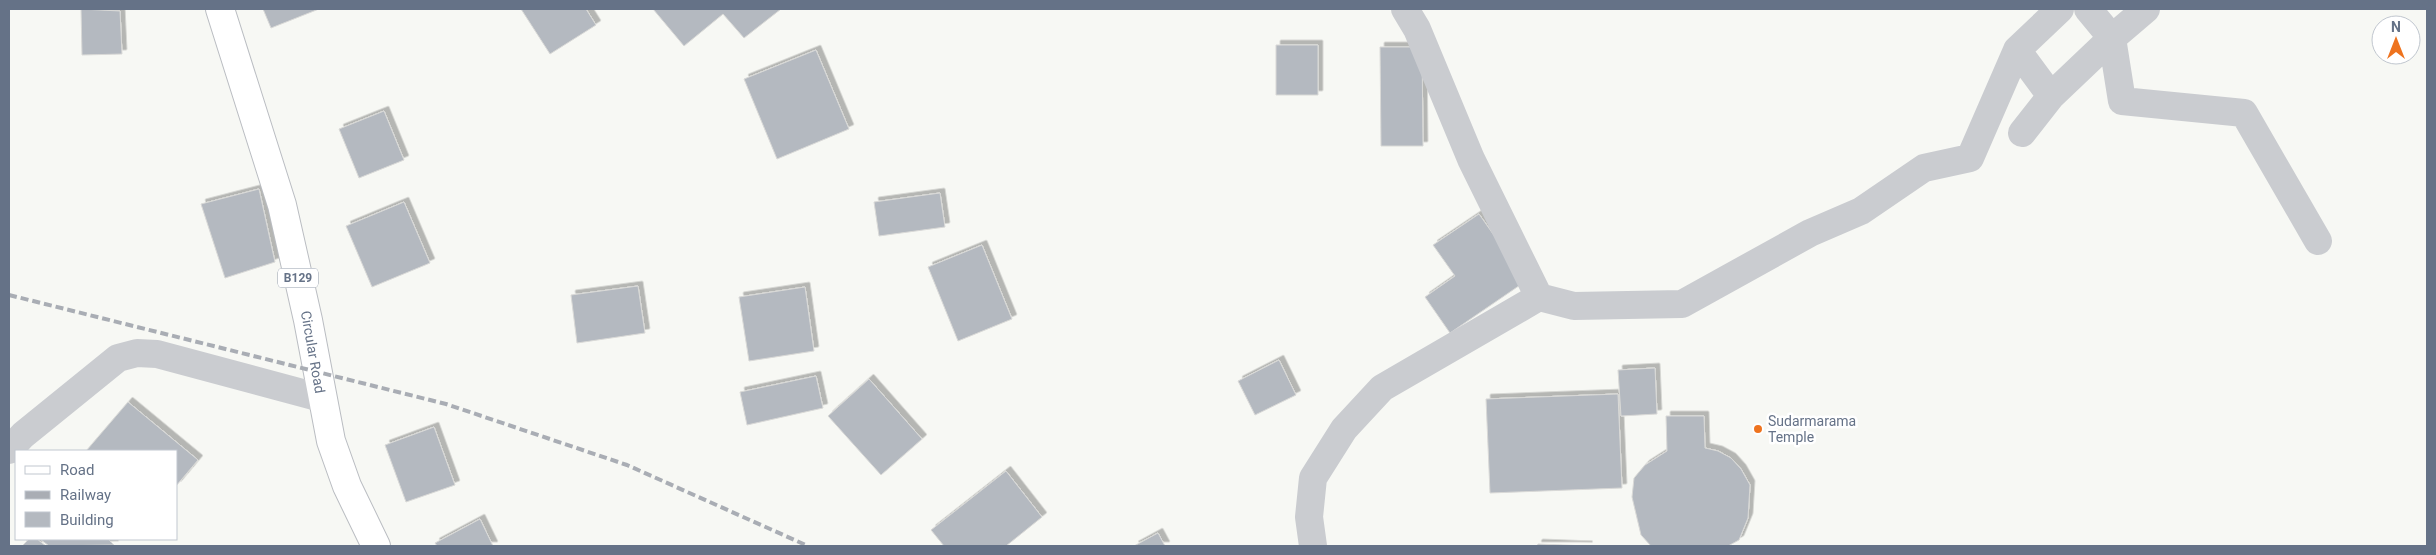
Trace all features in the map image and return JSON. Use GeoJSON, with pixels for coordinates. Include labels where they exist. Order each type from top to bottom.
{"type":"FeatureCollection","features":[{"type":"Feature","properties":{"kind":"main road","name":"Circular Road"},"geometry":{"type":"LineString","coordinates":[[220,9],[282,204],[308,320],[321,398],[331,441],[347,486],[376,546]]}},
{"type":"Feature","properties":{"kind":"street"},"geometry":{"type":"LineString","coordinates":[[1405,9],[1417,29],[1470,159],[1539,297]]}},
{"type":"Feature","properties":{"kind":"street"},"geometry":{"type":"LineString","coordinates":[[1313,546],[1309,517],[1313,478],[1344,429],[1382,388],[1539,297],[1574,306],[1682,304],[1810,234],[1861,211],[1924,168],[1970,158],[2017,50],[2060,9]]}},
{"type":"Feature","properties":{"kind":"street"},"geometry":{"type":"LineString","coordinates":[[2088,9],[2112,38],[2122,101],[2244,113],[2318,241]]}},
{"type":"Feature","properties":{"kind":"street"},"geometry":{"type":"LineString","coordinates":[[2022,133],[2051,96],[2112,38],[2146,9]]}},
{"type":"Feature","properties":{"kind":"street"},"geometry":{"type":"LineString","coordinates":[[2017,50],[2051,96]]}},
{"type":"Feature","properties":{"kind":"street"},"geometry":{"type":"LineString","coordinates":[[9,450],[23,435],[118,358],[137,352],[157,354],[321,398]]}},
{"type":"Feature","properties":{"kind":"building"},"geometry":{"type":"Polygon","coordinates":[[[81,9],[120,11],[122,54],[82,55],[81,9]]]}},
{"type":"Feature","properties":{"kind":"building"},"geometry":{"type":"Polygon","coordinates":[[[263,9],[319,9],[271,28],[263,9]]]}},
{"type":"Feature","properties":{"kind":"building"},"geometry":{"type":"Polygon","coordinates":[[[521,9],[586,9],[596,25],[550,54],[521,9]]]}},
{"type":"Feature","properties":{"kind":"building"},"geometry":{"type":"Polygon","coordinates":[[[653,9],[781,9],[744,38],[723,14],[684,46],[653,9]]]}},
{"type":"Feature","properties":{"kind":"building"},"geometry":{"type":"Polygon","coordinates":[[[1276,45],[1318,45],[1318,95],[1276,95],[1276,45]]]}},
{"type":"Feature","properties":{"kind":"building"},"geometry":{"type":"Polygon","coordinates":[[[1380,47],[1422,47],[1423,146],[1381,146],[1380,47]]]}},
{"type":"Feature","properties":{"kind":"building"},"geometry":{"type":"Polygon","coordinates":[[[816,50],[849,129],[777,159],[744,79],[816,50]]]}},
{"type":"Feature","properties":{"kind":"building"},"geometry":{"type":"Polygon","coordinates":[[[384,111],[404,160],[359,178],[339,129],[384,111]]]}},
{"type":"Feature","properties":{"kind":"building"},"geometry":{"type":"Polygon","coordinates":[[[259,189],[275,262],[225,278],[201,204],[259,189]]]}},
{"type":"Feature","properties":{"kind":"building"},"geometry":{"type":"Polygon","coordinates":[[[940,193],[945,227],[879,236],[874,202],[940,193]]]}},
{"type":"Feature","properties":{"kind":"building"},"geometry":{"type":"Polygon","coordinates":[[[404,202],[430,263],[372,287],[346,226],[404,202]]]}},
{"type":"Feature","properties":{"kind":"building"},"geometry":{"type":"Polygon","coordinates":[[[1479,214],[1526,281],[1450,333],[1425,297],[1455,276],[1433,245],[1479,214]]]}},
{"type":"Feature","properties":{"kind":"building"},"geometry":{"type":"Polygon","coordinates":[[[982,245],[1012,319],[958,341],[928,267],[982,245]]]}},
{"type":"Feature","properties":{"kind":"building"},"geometry":{"type":"Polygon","coordinates":[[[638,286],[645,333],[577,343],[571,295],[638,286]]]}},
{"type":"Feature","properties":{"kind":"building"},"geometry":{"type":"Polygon","coordinates":[[[805,287],[814,351],[749,361],[739,297],[805,287]]]}},
{"type":"Feature","properties":{"kind":"building"},"geometry":{"type":"Polygon","coordinates":[[[1279,360],[1296,395],[1255,415],[1238,381],[1279,360]]]}},
{"type":"Feature","properties":{"kind":"building"},"geometry":{"type":"Polygon","coordinates":[[[1655,368],[1657,414],[1621,416],[1618,370],[1655,368]]]}},
{"type":"Feature","properties":{"kind":"building"},"geometry":{"type":"Polygon","coordinates":[[[816,376],[823,408],[747,425],[740,392],[816,376]]]}},
{"type":"Feature","properties":{"kind":"building"},"geometry":{"type":"Polygon","coordinates":[[[869,379],[922,439],[881,475],[828,416],[869,379]]]}},
{"type":"Feature","properties":{"kind":"building"},"geometry":{"type":"Polygon","coordinates":[[[1618,394],[1622,488],[1490,493],[1486,399],[1618,394]]]}},
{"type":"Feature","properties":{"kind":"building"},"geometry":{"type":"Polygon","coordinates":[[[128,402],[198,460],[178,484],[178,450],[87,450],[128,402]]]}},
{"type":"Feature","properties":{"kind":"building"},"geometry":{"type":"Polygon","coordinates":[[[1666,416],[1704,416],[1705,448],[1718,451],[1731,458],[1741,469],[1750,485],[1748,518],[1739,540],[1728,546],[1651,546],[1641,535],[1632,497],[1634,478],[1645,465],[1667,451],[1666,416]]]}},
{"type":"Feature","properties":{"kind":"building"},"geometry":{"type":"Polygon","coordinates":[[[434,427],[455,485],[406,502],[385,445],[434,427]]]}},
{"type":"Feature","properties":{"kind":"building"},"geometry":{"type":"Polygon","coordinates":[[[1006,471],[1042,517],[1006,546],[944,546],[931,530],[1006,471]]]}},
{"type":"Feature","properties":{"kind":"building"},"geometry":{"type":"Polygon","coordinates":[[[480,519],[493,546],[437,546],[435,543],[480,519]]]}},
{"type":"Feature","properties":{"kind":"building"},"geometry":{"type":"Polygon","coordinates":[[[1158,533],[1165,546],[1134,546],[1158,533]]]}},
{"type":"Feature","properties":{"kind":"building"},"geometry":{"type":"Polygon","coordinates":[[[28,540],[38,540],[46,546],[22,546],[28,540]]]}},
{"type":"Feature","properties":{"kind":"building"},"geometry":{"type":"Polygon","coordinates":[[[41,540],[109,540],[114,545],[49,546],[41,540]]]}},
{"type":"Feature","properties":{"kind":"building"},"geometry":{"type":"Polygon","coordinates":[[[1538,544],[1588,546],[1537,546],[1538,544]]]}},
{"type":"Feature","properties":{"kind":"railway"},"geometry":{"type":"LineString","coordinates":[[9,295],[446,404],[627,465],[808,546]]}},
{"type":"Feature","properties":{"kind":"place","name":"Sudarmarama Temple"},"geometry":{"type":"Point","coordinates":[1758,429]}}]}
